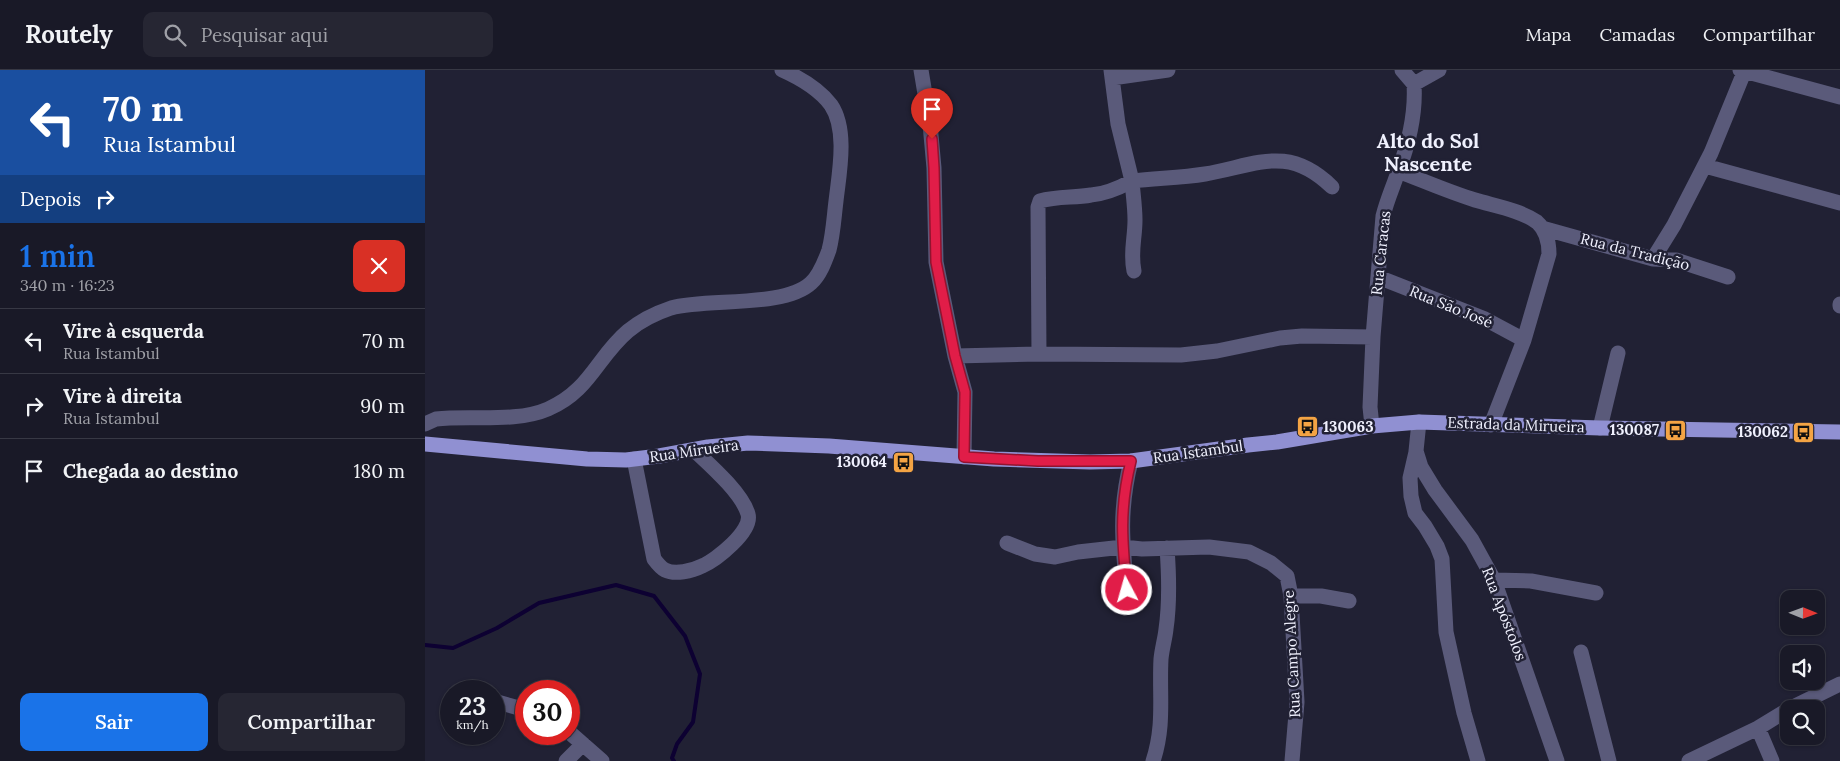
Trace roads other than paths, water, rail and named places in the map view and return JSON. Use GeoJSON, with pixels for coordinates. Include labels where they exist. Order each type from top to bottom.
{"type":"FeatureCollection","features":[{"type":"Feature","properties":{"kind":"main road","name":"Estrada da Mirueira"},"geometry":{"type":"LineString","coordinates":[[1372,426],[1419,422],[1600,428],[1840,432]]}},
{"type":"Feature","properties":{"kind":"main road","name":"Rua Istambul"},"geometry":{"type":"LineString","coordinates":[[964,457],[1047,462],[1131,461],[1277,442],[1372,426]]}},
{"type":"Feature","properties":{"kind":"main road","name":"Rua Mirueira"},"geometry":{"type":"LineString","coordinates":[[425,444],[587,459],[634,459],[749,443],[829,446],[964,457]]}},
{"type":"Feature","properties":{"kind":"street"},"geometry":{"type":"LineString","coordinates":[[425,424],[436,419],[520,417],[548,410],[574,393],[588,380],[601,361],[627,331],[647,318],[671,308],[793,294],[811,283],[821,269],[829,249],[841,152],[839,127],[832,106],[818,91],[782,70]]}},
{"type":"Feature","properties":{"kind":"street"},"geometry":{"type":"LineString","coordinates":[[921,70],[930,124],[934,168],[936,262],[955,356],[965,392],[964,457]]}},
{"type":"Feature","properties":{"kind":"street"},"geometry":{"type":"LineString","coordinates":[[1134,271],[1131,260],[1135,221],[1132,181],[1118,124],[1111,74],[1168,70]]}},
{"type":"Feature","properties":{"kind":"street"},"geometry":{"type":"LineString","coordinates":[[1402,70],[1414,84],[1439,70]]}},
{"type":"Feature","properties":{"kind":"street"},"geometry":{"type":"LineString","coordinates":[[1653,259],[1674,225],[1705,166],[1743,70],[1840,97]]}},
{"type":"Feature","properties":{"kind":"street","name":"Rua Caracas"},"geometry":{"type":"LineString","coordinates":[[1372,426],[1369,407],[1377,277],[1383,216],[1387,199],[1399,171],[1414,118],[1414,84]]}},
{"type":"Feature","properties":{"kind":"street"},"geometry":{"type":"LineString","coordinates":[[1039,354],[1038,207],[1040,200],[1092,195],[1117,189],[1132,181],[1204,174],[1267,160],[1296,163],[1309,168],[1319,174],[1332,187]]}},
{"type":"Feature","properties":{"kind":"street"},"geometry":{"type":"LineString","coordinates":[[1705,166],[1840,203]]}},
{"type":"Feature","properties":{"kind":"street","name":"Rua da Tradição"},"geometry":{"type":"LineString","coordinates":[[1399,171],[1473,200],[1520,214],[1538,223],[1542,228],[1653,259],[1676,260],[1729,278]]}},
{"type":"Feature","properties":{"kind":"street"},"geometry":{"type":"LineString","coordinates":[[1491,425],[1524,340],[1549,254],[1549,245],[1542,228]]}},
{"type":"Feature","properties":{"kind":"street","name":"Rua São José"},"geometry":{"type":"LineString","coordinates":[[1377,277],[1485,319],[1524,340]]}},
{"type":"Feature","properties":{"kind":"street"},"geometry":{"type":"LineString","coordinates":[[955,356],[1039,354],[1181,355],[1217,351],[1280,338],[1302,336],[1373,337]]}},
{"type":"Feature","properties":{"kind":"street"},"geometry":{"type":"LineString","coordinates":[[1600,428],[1618,353]]}},
{"type":"Feature","properties":{"kind":"street","name":"Rua Apóstolos"},"geometry":{"type":"LineString","coordinates":[[1419,422],[1416,451],[1421,467],[1472,540],[1493,580],[1557,761]]}},
{"type":"Feature","properties":{"kind":"street"},"geometry":{"type":"LineString","coordinates":[[634,459],[655,559],[663,570],[677,573],[701,567],[719,556],[747,527],[749,515],[736,492],[695,450]]}},
{"type":"Feature","properties":{"kind":"street"},"geometry":{"type":"LineString","coordinates":[[1416,451],[1410,478],[1411,496],[1415,513],[1429,532],[1442,559],[1446,632],[1464,713],[1479,761]]}},
{"type":"Feature","properties":{"kind":"street"},"geometry":{"type":"LineString","coordinates":[[1127,590],[1122,510],[1125,485],[1131,461]]}},
{"type":"Feature","properties":{"kind":"street"},"geometry":{"type":"LineString","coordinates":[[1007,543],[1035,554],[1055,557],[1078,552],[1123,547],[1142,549],[1167,548],[1169,585],[1166,629],[1161,660],[1162,717],[1158,746],[1153,761]]}},
{"type":"Feature","properties":{"kind":"street","name":"Rua Campo Alegre"},"geometry":{"type":"LineString","coordinates":[[1167,548],[1209,548],[1249,552],[1271,562],[1287,576],[1291,596],[1297,702],[1292,761]]}},
{"type":"Feature","properties":{"kind":"street"},"geometry":{"type":"LineString","coordinates":[[1493,580],[1531,581],[1596,593]]}},
{"type":"Feature","properties":{"kind":"street"},"geometry":{"type":"LineString","coordinates":[[1291,596],[1321,596],[1349,601]]}},
{"type":"Feature","properties":{"kind":"street"},"geometry":{"type":"LineString","coordinates":[[1581,652],[1609,761]]}},
{"type":"Feature","properties":{"kind":"street"},"geometry":{"type":"LineString","coordinates":[[1807,700],[1840,684]]}},
{"type":"Feature","properties":{"kind":"street"},"geometry":{"type":"LineString","coordinates":[[1689,761],[1758,728],[1780,715]]}},
{"type":"Feature","properties":{"kind":"street"},"geometry":{"type":"LineString","coordinates":[[1758,728],[1772,761]]}},
{"type":"Feature","properties":{"kind":"street"},"geometry":{"type":"LineString","coordinates":[[580,741],[602,761]]}},
{"type":"Feature","properties":{"kind":"street"},"geometry":{"type":"LineString","coordinates":[[567,761],[583,744]]}},
{"type":"Feature","properties":{"kind":"waterway"},"geometry":{"type":"LineString","coordinates":[[425,645],[453,648],[497,628],[539,603],[616,585],[654,596],[685,636],[700,674],[693,722],[677,744],[672,758],[674,761]]}},
{"type":"Feature","properties":{"kind":"place","name":"130063"},"geometry":{"type":"Point","coordinates":[1307,427]}},
{"type":"Feature","properties":{"kind":"place","name":"130087"},"geometry":{"type":"Point","coordinates":[1675,430]}},
{"type":"Feature","properties":{"kind":"place","name":"130062"},"geometry":{"type":"Point","coordinates":[1804,432]}},
{"type":"Feature","properties":{"kind":"place","name":"130064"},"geometry":{"type":"Point","coordinates":[903,462]}},
{"type":"Feature","properties":{"kind":"district","name":"Alto do Sol Nascente"},"geometry":{"type":"Point","coordinates":[1428,152]}}]}
